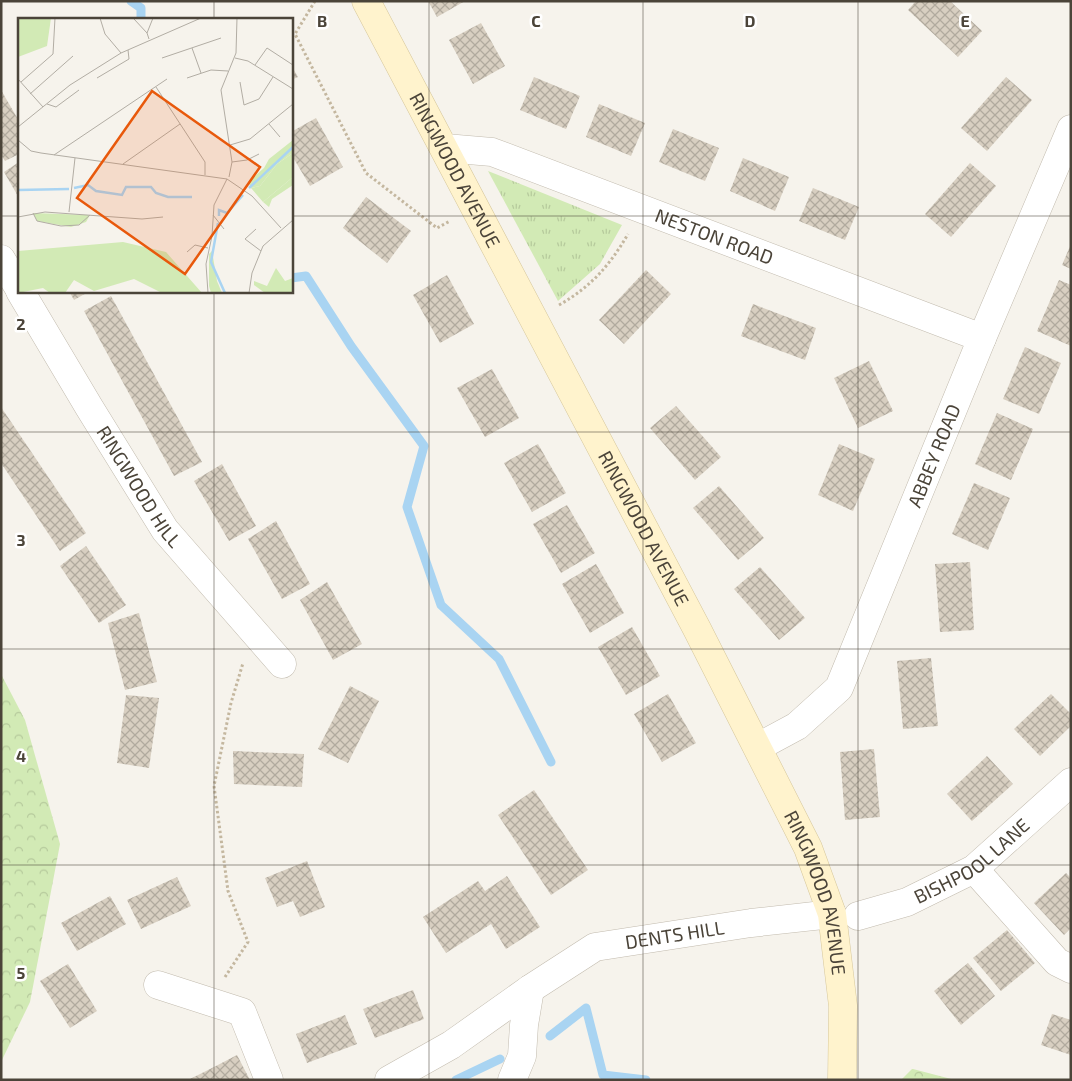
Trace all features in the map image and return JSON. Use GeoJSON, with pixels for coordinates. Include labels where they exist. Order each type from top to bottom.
{"type":"FeatureCollection","features":[{"type":"Feature","properties":{"kind":"street","name":"RINGWOOD AVENUE"},"geometry":{"type":"LineString","coordinates":[[366,1],[445,148],[758,747],[808,848],[845,915],[842,1080]]}},
{"type":"Feature","properties":{"kind":"street","name":"ABBEY ROAD"},"geometry":{"type":"LineString","coordinates":[[758,747],[797,726],[839,688],[982,338],[1071,129]]}},
{"type":"Feature","properties":{"kind":"street","name":"NESTON ROAD"},"geometry":{"type":"LineString","coordinates":[[445,148],[492,152],[982,338]]}},
{"type":"Feature","properties":{"kind":"street","name":"RINGWOOD HILL"},"geometry":{"type":"LineString","coordinates":[[1,259],[18,287]]}},
{"type":"Feature","properties":{"kind":"street","name":"RINGWOOD HILL"},"geometry":{"type":"LineString","coordinates":[[21,292],[165,530],[282,664]]}},
{"type":"Feature","properties":{"kind":"street","name":"BISHPOOL LANE"},"geometry":{"type":"LineString","coordinates":[[845,915],[907,902],[974,869],[1071,782]]}},
{"type":"Feature","properties":{"kind":"street"},"geometry":{"type":"LineString","coordinates":[[974,869],[1057,962],[1071,969]]}},
{"type":"Feature","properties":{"kind":"street","name":"DENTS HILL"},"geometry":{"type":"LineString","coordinates":[[389,1080],[451,1045],[530,989],[596,947],[751,923],[845,915]]}},
{"type":"Feature","properties":{"kind":"street"},"geometry":{"type":"LineString","coordinates":[[158,986],[242,1012],[269,1080]]}},
{"type":"Feature","properties":{"kind":"street"},"geometry":{"type":"LineString","coordinates":[[512,1080],[522,1056],[524,1024],[530,989]]}},
{"type":"Feature","properties":{"kind":"path"},"geometry":{"type":"LineString","coordinates":[[315,1],[295,34],[366,174],[437,228],[475,208]]}},
{"type":"Feature","properties":{"kind":"path"},"geometry":{"type":"LineString","coordinates":[[534,320],[570,299],[595,280],[616,255],[630,229],[636,207]]}},
{"type":"Feature","properties":{"kind":"path"},"geometry":{"type":"LineString","coordinates":[[210,1002],[248,942],[228,891],[214,786],[230,703],[253,632]]}},
{"type":"Feature","properties":{"kind":"green space"},"geometry":{"type":"Polygon","coordinates":[[[488,171],[622,225],[600,264],[558,301],[488,171]]]}},
{"type":"Feature","properties":{"kind":"green space"},"geometry":{"type":"Polygon","coordinates":[[[1,674],[25,720],[60,844],[30,1002],[1,1062],[1,674]]]}},
{"type":"Feature","properties":{"kind":"green space"},"geometry":{"type":"Polygon","coordinates":[[[913,1069],[955,1080],[901,1080],[913,1069]]]}},
{"type":"Feature","properties":{"kind":"building"},"geometry":{"type":"Polygon","coordinates":[[[428,1],[465,1],[437,17],[428,1]]]}},
{"type":"Feature","properties":{"kind":"building"},"geometry":{"type":"Polygon","coordinates":[[[916,1],[950,1],[982,31],[958,57],[908,10],[916,1]]]}},
{"type":"Feature","properties":{"kind":"building"},"geometry":{"type":"Polygon","coordinates":[[[481,23],[505,66],[473,84],[449,40],[481,23]]]}},
{"type":"Feature","properties":{"kind":"building"},"geometry":{"type":"Polygon","coordinates":[[[292,67],[298,77],[292,80],[292,67]]]}},
{"type":"Feature","properties":{"kind":"building"},"geometry":{"type":"Polygon","coordinates":[[[534,77],[580,96],[566,129],[520,110],[534,77]]]}},
{"type":"Feature","properties":{"kind":"building"},"geometry":{"type":"Polygon","coordinates":[[[1006,77],[1032,100],[987,151],[961,128],[1006,77]]]}},
{"type":"Feature","properties":{"kind":"building"},"geometry":{"type":"Polygon","coordinates":[[[1,90],[18,119],[18,154],[5,161],[1,155],[1,90]]]}},
{"type":"Feature","properties":{"kind":"building"},"geometry":{"type":"Polygon","coordinates":[[[599,104],[645,123],[631,156],[586,137],[599,104]]]}},
{"type":"Feature","properties":{"kind":"building"},"geometry":{"type":"Polygon","coordinates":[[[316,118],[343,167],[310,186],[292,156],[292,131],[316,118]]]}},
{"type":"Feature","properties":{"kind":"building"},"geometry":{"type":"Polygon","coordinates":[[[673,129],[719,148],[705,181],[659,162],[673,129]]]}},
{"type":"Feature","properties":{"kind":"building"},"geometry":{"type":"Polygon","coordinates":[[[743,158],[789,177],[775,211],[730,191],[743,158]]]}},
{"type":"Feature","properties":{"kind":"building"},"geometry":{"type":"Polygon","coordinates":[[[18,163],[18,196],[4,172],[18,163]]]}},
{"type":"Feature","properties":{"kind":"building"},"geometry":{"type":"Polygon","coordinates":[[[970,163],[996,186],[951,237],[925,214],[970,163]]]}},
{"type":"Feature","properties":{"kind":"building"},"geometry":{"type":"Polygon","coordinates":[[[813,188],[859,207],[845,240],[799,221],[813,188]]]}},
{"type":"Feature","properties":{"kind":"building"},"geometry":{"type":"Polygon","coordinates":[[[366,197],[411,231],[387,263],[343,228],[366,197]]]}},
{"type":"Feature","properties":{"kind":"building"},"geometry":{"type":"Polygon","coordinates":[[[1071,244],[1071,269],[1062,265],[1071,244]]]}},
{"type":"Feature","properties":{"kind":"building"},"geometry":{"type":"Polygon","coordinates":[[[646,270],[671,294],[624,344],[599,320],[646,270]]]}},
{"type":"Feature","properties":{"kind":"building"},"geometry":{"type":"Polygon","coordinates":[[[447,275],[474,324],[440,343],[413,295],[447,275]]]}},
{"type":"Feature","properties":{"kind":"building"},"geometry":{"type":"Polygon","coordinates":[[[1059,280],[1071,285],[1071,346],[1037,331],[1059,280]]]}},
{"type":"Feature","properties":{"kind":"building"},"geometry":{"type":"Polygon","coordinates":[[[70,292],[88,292],[74,300],[70,292]]]}},
{"type":"Feature","properties":{"kind":"building"},"geometry":{"type":"Polygon","coordinates":[[[111,296],[202,462],[174,476],[84,311],[111,296]]]}},
{"type":"Feature","properties":{"kind":"building"},"geometry":{"type":"Polygon","coordinates":[[[753,304],[816,328],[805,360],[741,336],[753,304]]]}},
{"type":"Feature","properties":{"kind":"building"},"geometry":{"type":"Polygon","coordinates":[[[1025,347],[1061,363],[1039,414],[1003,399],[1025,347]]]}},
{"type":"Feature","properties":{"kind":"building"},"geometry":{"type":"Polygon","coordinates":[[[869,361],[893,411],[858,428],[834,378],[869,361]]]}},
{"type":"Feature","properties":{"kind":"building"},"geometry":{"type":"Polygon","coordinates":[[[492,369],[519,418],[485,437],[457,388],[492,369]]]}},
{"type":"Feature","properties":{"kind":"building"},"geometry":{"type":"Polygon","coordinates":[[[676,406],[721,457],[695,480],[650,428],[676,406]]]}},
{"type":"Feature","properties":{"kind":"building"},"geometry":{"type":"Polygon","coordinates":[[[1,407],[86,533],[60,551],[1,463],[1,407]]]}},
{"type":"Feature","properties":{"kind":"building"},"geometry":{"type":"Polygon","coordinates":[[[997,413],[1033,429],[1011,480],[975,464],[997,413]]]}},
{"type":"Feature","properties":{"kind":"building"},"geometry":{"type":"Polygon","coordinates":[[[538,444],[566,493],[532,512],[504,463],[538,444]]]}},
{"type":"Feature","properties":{"kind":"building"},"geometry":{"type":"Polygon","coordinates":[[[839,444],[875,459],[853,511],[818,495],[839,444]]]}},
{"type":"Feature","properties":{"kind":"building"},"geometry":{"type":"Polygon","coordinates":[[[222,464],[256,526],[229,541],[194,481],[222,464]]]}},
{"type":"Feature","properties":{"kind":"building"},"geometry":{"type":"Polygon","coordinates":[[[974,483],[1010,498],[988,550],[952,534],[974,483]]]}},
{"type":"Feature","properties":{"kind":"building"},"geometry":{"type":"Polygon","coordinates":[[[719,486],[764,538],[738,560],[693,508],[719,486]]]}},
{"type":"Feature","properties":{"kind":"building"},"geometry":{"type":"Polygon","coordinates":[[[567,505],[595,553],[561,573],[533,524],[567,505]]]}},
{"type":"Feature","properties":{"kind":"building"},"geometry":{"type":"Polygon","coordinates":[[[276,521],[310,584],[282,599],[248,539],[276,521]]]}},
{"type":"Feature","properties":{"kind":"building"},"geometry":{"type":"Polygon","coordinates":[[[86,546],[126,605],[99,623],[60,566],[86,546]]]}},
{"type":"Feature","properties":{"kind":"building"},"geometry":{"type":"Polygon","coordinates":[[[970,562],[974,630],[940,632],[935,564],[970,562]]]}},
{"type":"Feature","properties":{"kind":"building"},"geometry":{"type":"Polygon","coordinates":[[[596,564],[624,613],[590,633],[562,584],[596,564]]]}},
{"type":"Feature","properties":{"kind":"building"},"geometry":{"type":"Polygon","coordinates":[[[760,567],[805,618],[779,640],[734,589],[760,567]]]}},
{"type":"Feature","properties":{"kind":"building"},"geometry":{"type":"Polygon","coordinates":[[[327,582],[362,644],[333,660],[300,600],[327,582]]]}},
{"type":"Feature","properties":{"kind":"building"},"geometry":{"type":"Polygon","coordinates":[[[139,613],[157,682],[125,690],[108,623],[139,613]]]}},
{"type":"Feature","properties":{"kind":"building"},"geometry":{"type":"Polygon","coordinates":[[[632,627],[660,676],[626,695],[598,647],[632,627]]]}},
{"type":"Feature","properties":{"kind":"building"},"geometry":{"type":"Polygon","coordinates":[[[931,658],[938,726],[903,729],[897,661],[931,658]]]}},
{"type":"Feature","properties":{"kind":"building"},"geometry":{"type":"Polygon","coordinates":[[[350,686],[379,701],[348,763],[318,749],[350,686]]]}},
{"type":"Feature","properties":{"kind":"building"},"geometry":{"type":"Polygon","coordinates":[[[668,694],[696,743],[662,762],[634,714],[668,694]]]}},
{"type":"Feature","properties":{"kind":"building"},"geometry":{"type":"Polygon","coordinates":[[[1051,694],[1071,714],[1071,726],[1040,756],[1014,729],[1051,694]]]}},
{"type":"Feature","properties":{"kind":"building"},"geometry":{"type":"Polygon","coordinates":[[[126,695],[159,698],[149,768],[117,763],[126,695]]]}},
{"type":"Feature","properties":{"kind":"building"},"geometry":{"type":"Polygon","coordinates":[[[874,749],[880,817],[845,820],[840,752],[874,749]]]}},
{"type":"Feature","properties":{"kind":"building"},"geometry":{"type":"Polygon","coordinates":[[[233,751],[304,754],[302,787],[234,784],[233,751]]]}},
{"type":"Feature","properties":{"kind":"building"},"geometry":{"type":"Polygon","coordinates":[[[987,756],[1013,784],[972,821],[947,794],[987,756]]]}},
{"type":"Feature","properties":{"kind":"building"},"geometry":{"type":"Polygon","coordinates":[[[534,790],[588,870],[551,895],[498,815],[534,790]]]}},
{"type":"Feature","properties":{"kind":"building"},"geometry":{"type":"Polygon","coordinates":[[[307,861],[325,907],[300,917],[293,901],[277,907],[265,878],[307,861]]]}},
{"type":"Feature","properties":{"kind":"building"},"geometry":{"type":"Polygon","coordinates":[[[1066,873],[1071,878],[1071,928],[1064,935],[1034,903],[1066,873]]]}},
{"type":"Feature","properties":{"kind":"building"},"geometry":{"type":"Polygon","coordinates":[[[507,876],[540,927],[506,949],[491,924],[446,953],[423,917],[478,881],[485,891],[507,876]]]}},
{"type":"Feature","properties":{"kind":"building"},"geometry":{"type":"Polygon","coordinates":[[[177,877],[191,906],[141,929],[127,900],[177,877]]]}},
{"type":"Feature","properties":{"kind":"building"},"geometry":{"type":"Polygon","coordinates":[[[110,896],[126,924],[77,951],[61,923],[110,896]]]}},
{"type":"Feature","properties":{"kind":"building"},"geometry":{"type":"Polygon","coordinates":[[[1007,930],[1035,963],[1001,991],[973,958],[1007,930]]]}},
{"type":"Feature","properties":{"kind":"building"},"geometry":{"type":"Polygon","coordinates":[[[968,963],[995,996],[961,1025],[934,991],[968,963]]]}},
{"type":"Feature","properties":{"kind":"building"},"geometry":{"type":"Polygon","coordinates":[[[68,964],[97,1011],[70,1028],[40,981],[68,964]]]}},
{"type":"Feature","properties":{"kind":"building"},"geometry":{"type":"Polygon","coordinates":[[[413,990],[424,1019],[375,1038],[363,1009],[413,990]]]}},
{"type":"Feature","properties":{"kind":"building"},"geometry":{"type":"Polygon","coordinates":[[[1052,1014],[1071,1020],[1071,1055],[1041,1045],[1052,1014]]]}},
{"type":"Feature","properties":{"kind":"building"},"geometry":{"type":"Polygon","coordinates":[[[345,1015],[357,1044],[307,1063],[296,1034],[345,1015]]]}},
{"type":"Feature","properties":{"kind":"building"},"geometry":{"type":"Polygon","coordinates":[[[237,1055],[250,1080],[188,1080],[214,1067],[237,1055]]]}},
{"type":"Feature","properties":{"kind":"waterway"},"geometry":{"type":"LineString","coordinates":[[131,1],[141,8],[141,18]]}},
{"type":"Feature","properties":{"kind":"waterway"},"geometry":{"type":"LineString","coordinates":[[292,278],[306,276],[351,346],[424,446],[407,507],[441,605],[499,659],[551,762]]}},
{"type":"Feature","properties":{"kind":"waterway"},"geometry":{"type":"LineString","coordinates":[[550,1036],[586,1008],[603,1075],[646,1080]]}},
{"type":"Feature","properties":{"kind":"waterway"},"geometry":{"type":"LineString","coordinates":[[456,1080],[500,1059]]}}]}
